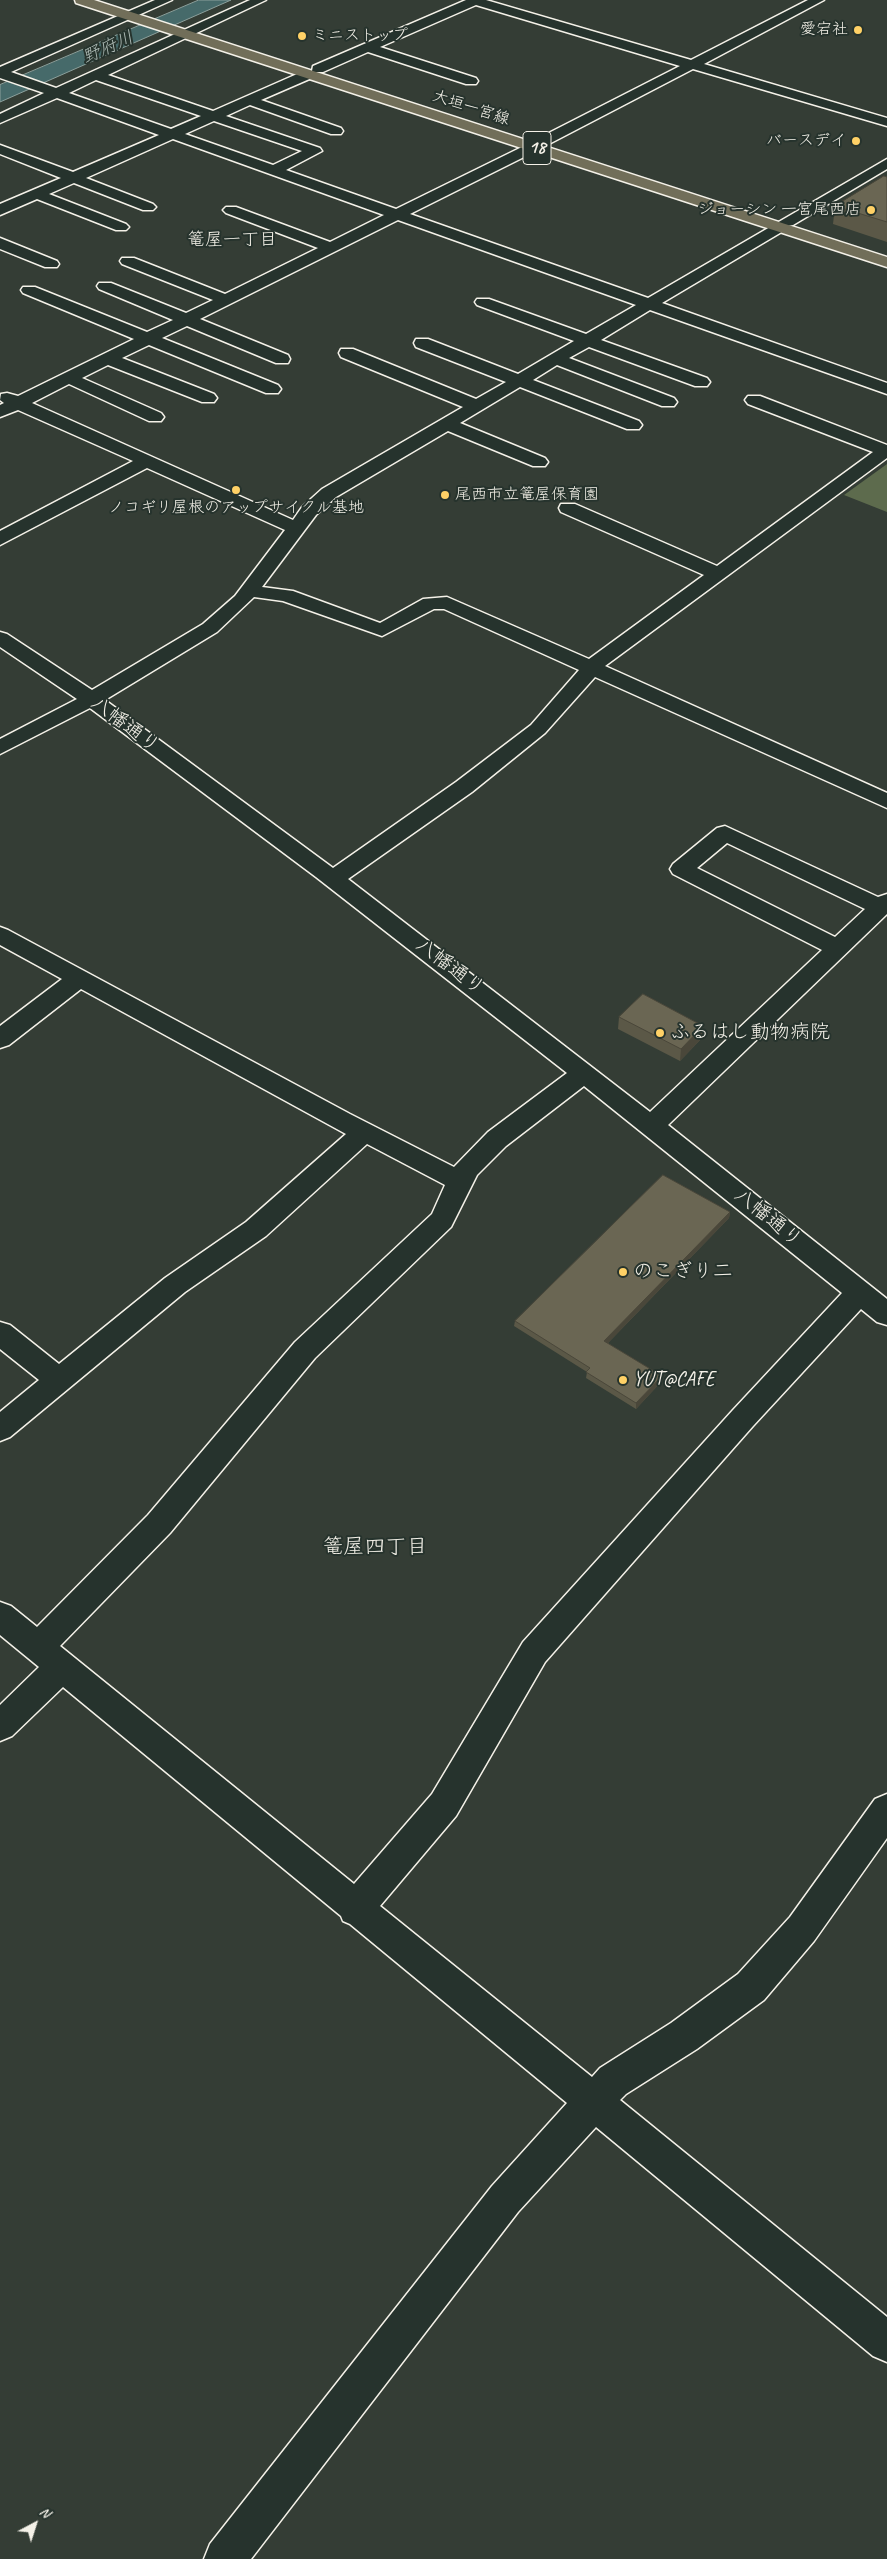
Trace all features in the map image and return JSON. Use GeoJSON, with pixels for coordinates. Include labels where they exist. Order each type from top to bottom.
{"type":"FeatureCollection","features":[{"type":"Feature","properties":{"kind":"main road","name":"18"},"geometry":{"type":"LineString","coordinates":[[81,0],[192,32]]}},
{"type":"Feature","properties":{"kind":"main road","name":"18"},"geometry":{"type":"LineString","coordinates":[[106,0],[134,14]]}},
{"type":"Feature","properties":{"kind":"main road","name":"大垣一宮線"},"geometry":{"type":"LineString","coordinates":[[192,32],[784,224],[887,254]]}},
{"type":"Feature","properties":{"kind":"main road","name":"大垣一宮線"},"geometry":{"type":"LineString","coordinates":[[784,224],[887,262]]}},
{"type":"Feature","properties":{"kind":"street"},"geometry":{"type":"LineString","coordinates":[[0,72],[166,0]]}},
{"type":"Feature","properties":{"kind":"street"},"geometry":{"type":"LineString","coordinates":[[0,119],[260,0]]}},
{"type":"Feature","properties":{"kind":"street"},"geometry":{"type":"LineString","coordinates":[[0,210],[474,0],[887,122]]}},
{"type":"Feature","properties":{"kind":"street"},"geometry":{"type":"LineString","coordinates":[[0,412],[332,248],[818,0]]}},
{"type":"Feature","properties":{"kind":"street"},"geometry":{"type":"LineString","coordinates":[[369,48],[471,81]]}},
{"type":"Feature","properties":{"kind":"street"},"geometry":{"type":"LineString","coordinates":[[0,72],[272,171],[399,214],[887,389]]}},
{"type":"Feature","properties":{"kind":"street"},"geometry":{"type":"LineString","coordinates":[[95,75],[315,151],[272,171]]}},
{"type":"Feature","properties":{"kind":"street"},"geometry":{"type":"LineString","coordinates":[[248,100],[336,131]]}},
{"type":"Feature","properties":{"kind":"street"},"geometry":{"type":"LineString","coordinates":[[0,149],[148,207]]}},
{"type":"Feature","properties":{"kind":"street"},"geometry":{"type":"LineString","coordinates":[[0,748],[92,699],[210,628],[242,600],[295,528],[309,511],[329,493],[887,163]]}},
{"type":"Feature","properties":{"kind":"street"},"geometry":{"type":"LineString","coordinates":[[36,194],[121,226]]}},
{"type":"Feature","properties":{"kind":"street"},"geometry":{"type":"LineString","coordinates":[[231,210],[332,248]]}},
{"type":"Feature","properties":{"kind":"street"},"geometry":{"type":"LineString","coordinates":[[0,243],[51,264]]}},
{"type":"Feature","properties":{"kind":"street"},"geometry":{"type":"LineString","coordinates":[[128,261],[227,300]]}},
{"type":"Feature","properties":{"kind":"street"},"geometry":{"type":"LineString","coordinates":[[106,286],[282,359]]}},
{"type":"Feature","properties":{"kind":"street"},"geometry":{"type":"LineString","coordinates":[[29,290],[272,390]]}},
{"type":"Feature","properties":{"kind":"street"},"geometry":{"type":"LineString","coordinates":[[483,302],[702,382]]}},
{"type":"Feature","properties":{"kind":"street"},"geometry":{"type":"LineString","coordinates":[[422,343],[632,425]]}},
{"type":"Feature","properties":{"kind":"street"},"geometry":{"type":"LineString","coordinates":[[347,353],[477,406]]}},
{"type":"Feature","properties":{"kind":"street"},"geometry":{"type":"LineString","coordinates":[[109,359],[208,398]]}},
{"type":"Feature","properties":{"kind":"street"},"geometry":{"type":"LineString","coordinates":[[556,359],[668,402]]}},
{"type":"Feature","properties":{"kind":"street"},"geometry":{"type":"LineString","coordinates":[[69,378],[156,417]]}},
{"type":"Feature","properties":{"kind":"street"},"geometry":{"type":"LineString","coordinates":[[0,395],[295,528]]}},
{"type":"Feature","properties":{"kind":"street"},"geometry":{"type":"LineString","coordinates":[[754,400],[887,450]]}},
{"type":"Feature","properties":{"kind":"street"},"geometry":{"type":"LineString","coordinates":[[447,424],[539,462]]}},
{"type":"Feature","properties":{"kind":"street"},"geometry":{"type":"LineString","coordinates":[[334,878],[464,787],[538,729],[598,662],[887,450]]}},
{"type":"Feature","properties":{"kind":"street"},"geometry":{"type":"LineString","coordinates":[[0,539],[147,461]]}},
{"type":"Feature","properties":{"kind":"street"},"geometry":{"type":"LineString","coordinates":[[568,508],[719,574]]}},
{"type":"Feature","properties":{"kind":"street"},"geometry":{"type":"LineString","coordinates":[[248,591],[286,595],[382,630],[430,603],[447,603],[887,801]]}},
{"type":"Feature","properties":{"kind":"street","name":"八幡通り"},"geometry":{"type":"LineString","coordinates":[[0,638],[92,699],[334,878],[584,1073],[887,1314]]}},
{"type":"Feature","properties":{"kind":"street"},"geometry":{"type":"LineString","coordinates":[[651,1126],[838,948],[884,904],[724,833],[681,869],[838,948]]}},
{"type":"Feature","properties":{"kind":"street"},"geometry":{"type":"LineString","coordinates":[[0,935],[364,1132],[460,1181]]}},
{"type":"Feature","properties":{"kind":"street"},"geometry":{"type":"LineString","coordinates":[[0,1039],[79,978]]}},
{"type":"Feature","properties":{"kind":"street"},"geometry":{"type":"LineString","coordinates":[[0,1726],[50,1657],[305,1350],[442,1220],[466,1169],[497,1139],[584,1073]]}},
{"type":"Feature","properties":{"kind":"street"},"geometry":{"type":"LineString","coordinates":[[0,1429],[175,1285],[256,1229],[364,1132]]}},
{"type":"Feature","properties":{"kind":"street"},"geometry":{"type":"LineString","coordinates":[[355,1909],[444,1805],[534,1652],[743,1418],[860,1292]]}},
{"type":"Feature","properties":{"kind":"street"},"geometry":{"type":"LineString","coordinates":[[0,1333],[59,1380]]}},
{"type":"Feature","properties":{"kind":"street"},"geometry":{"type":"LineString","coordinates":[[0,1616],[355,1909],[887,2342]]}},
{"type":"Feature","properties":{"kind":"street"},"geometry":{"type":"LineString","coordinates":[[225,2559],[505,2199],[558,2140],[595,2104],[613,2082],[684,2036],[751,1987],[802,1928],[887,1810]]}},
{"type":"Feature","properties":{"kind":"green space"},"geometry":{"type":"Polygon","coordinates":[[[887,464],[887,512],[844,495],[887,464]]]}},
{"type":"Feature","properties":{"kind":"water","name":"野府川"},"geometry":{"type":"Polygon","coordinates":[[[199,0],[231,0],[0,102],[0,85],[199,0]]]}},
{"type":"Feature","properties":{"kind":"building"},"geometry":{"type":"Polygon","coordinates":[[[884,176],[887,177],[887,222],[835,206],[884,176]]]}},
{"type":"Feature","properties":{"kind":"building"},"geometry":{"type":"Polygon","coordinates":[[[643,994],[703,1026],[681,1049],[619,1017],[643,994]]]}},
{"type":"Feature","properties":{"kind":"building","name":"のこぎり二"},"geometry":{"type":"Polygon","coordinates":[[[663,1175],[730,1212],[604,1341],[662,1376],[636,1403],[586,1372],[590,1368],[515,1321],[663,1175]]]}},
{"type":"Feature","properties":{"kind":"place","name":"愛宕社"},"geometry":{"type":"Point","coordinates":[858,30]}},
{"type":"Feature","properties":{"kind":"place","name":"ミニストップ"},"geometry":{"type":"Point","coordinates":[302,36]}},
{"type":"Feature","properties":{"kind":"place","name":"バースデイ"},"geometry":{"type":"Point","coordinates":[856,141]}},
{"type":"Feature","properties":{"kind":"place","name":"ジョーシン 一宮尾西店"},"geometry":{"type":"Point","coordinates":[871,210]}},
{"type":"Feature","properties":{"kind":"place","name":"ノコギリ屋根のアップサイクル基地"},"geometry":{"type":"Point","coordinates":[236,490]}},
{"type":"Feature","properties":{"kind":"place","name":"尾西市立篭屋保育園"},"geometry":{"type":"Point","coordinates":[445,495]}},
{"type":"Feature","properties":{"kind":"place","name":"ふるはし動物病院"},"geometry":{"type":"Point","coordinates":[660,1033]}},
{"type":"Feature","properties":{"kind":"place","name":"のこぎり二"},"geometry":{"type":"Point","coordinates":[623,1272]}},
{"type":"Feature","properties":{"kind":"place","name":"YUT@CAFE"},"geometry":{"type":"Point","coordinates":[623,1380]}},
{"type":"Feature","properties":{"kind":"district","name":"篭屋一丁目"},"geometry":{"type":"Point","coordinates":[232,240]}},
{"type":"Feature","properties":{"kind":"district","name":"篭屋四丁目"},"geometry":{"type":"Point","coordinates":[375,1547]}}]}
